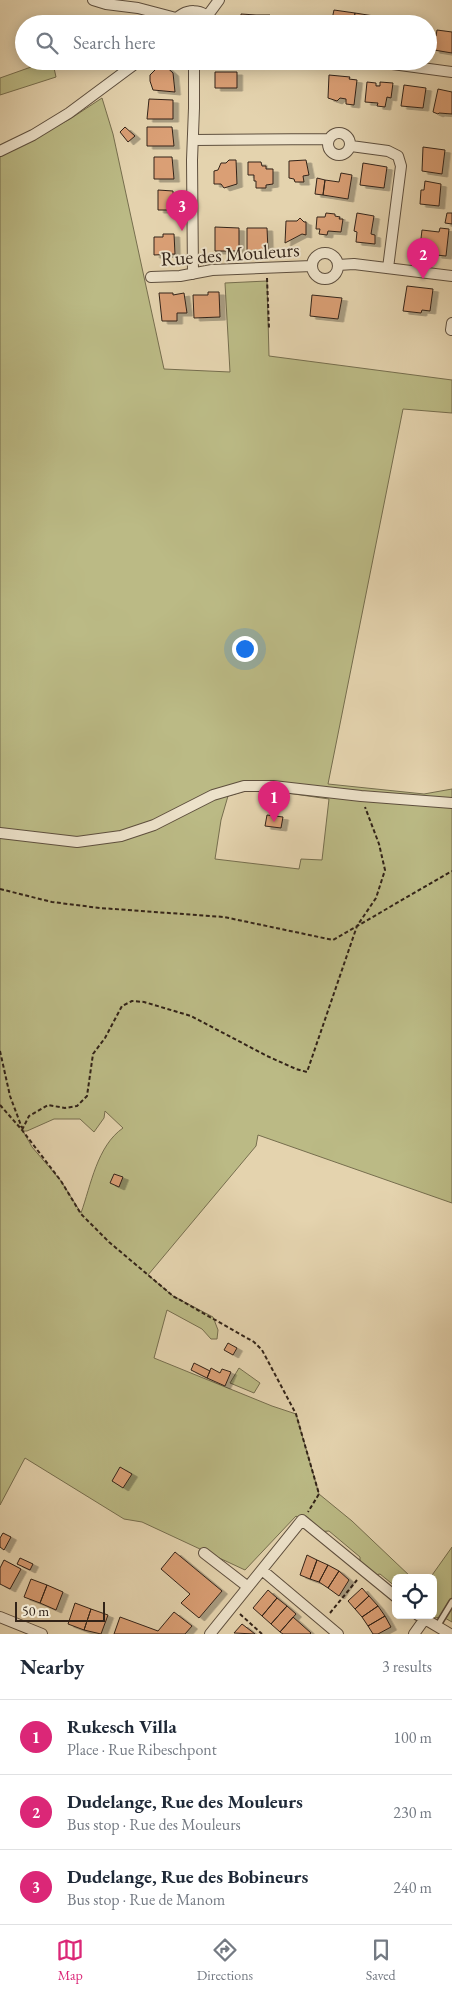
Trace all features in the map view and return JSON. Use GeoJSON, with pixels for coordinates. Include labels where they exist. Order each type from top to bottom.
{"type":"FeatureCollection","features":[{"type":"Feature","properties":{"kind":"street"},"geometry":{"type":"LineString","coordinates":[[93,0],[106,4],[138,8],[157,15]]}},
{"type":"Feature","properties":{"kind":"street"},"geometry":{"type":"LineString","coordinates":[[213,15],[219,0]]}},
{"type":"Feature","properties":{"kind":"street"},"geometry":{"type":"LineString","coordinates":[[181,15],[192,10],[200,11],[205,15]]}},
{"type":"Feature","properties":{"kind":"street"},"geometry":{"type":"LineString","coordinates":[[0,151],[69,114],[127,70]]}},
{"type":"Feature","properties":{"kind":"street"},"geometry":{"type":"LineString","coordinates":[[192,274],[194,70]]}},
{"type":"Feature","properties":{"kind":"street"},"geometry":{"type":"LineString","coordinates":[[437,70],[452,72]]}},
{"type":"Feature","properties":{"kind":"street"},"geometry":{"type":"LineString","coordinates":[[193,140],[329,139],[335,134],[343,133],[349,138],[351,146],[344,155],[336,155],[328,147],[329,139]]}},
{"type":"Feature","properties":{"kind":"street"},"geometry":{"type":"LineString","coordinates":[[351,146],[388,151],[398,156],[401,166],[388,268]]}},
{"type":"Feature","properties":{"kind":"street","name":"Rue des Mouleurs"},"geometry":{"type":"LineString","coordinates":[[324,253],[333,256],[338,265],[334,275],[325,279],[316,275],[312,266],[316,257],[324,253]]}},
{"type":"Feature","properties":{"kind":"street","name":"Rue des Mouleurs"},"geometry":{"type":"LineString","coordinates":[[338,265],[354,264],[452,276]]}},
{"type":"Feature","properties":{"kind":"street","name":"Rue des Mouleurs"},"geometry":{"type":"LineString","coordinates":[[151,277],[192,274],[212,270],[312,266]]}},
{"type":"Feature","properties":{"kind":"street"},"geometry":{"type":"LineString","coordinates":[[0,834],[77,842],[121,836],[154,825],[213,795],[244,786],[273,786],[361,796],[452,803]]}},
{"type":"Feature","properties":{"kind":"street"},"geometry":{"type":"LineString","coordinates":[[210,1634],[302,1520],[392,1594]]}},
{"type":"Feature","properties":{"kind":"street"},"geometry":{"type":"LineString","coordinates":[[204,1553],[248,1587]]}},
{"type":"Feature","properties":{"kind":"street"},"geometry":{"type":"LineString","coordinates":[[262,1570],[338,1634]]}},
{"type":"Feature","properties":{"kind":"street"},"geometry":{"type":"LineString","coordinates":[[0,1617],[42,1634]]}},
{"type":"Feature","properties":{"kind":"street"},"geometry":{"type":"LineString","coordinates":[[414,1634],[420,1619]]}},
{"type":"Feature","properties":{"kind":"street"},"geometry":{"type":"LineString","coordinates":[[425,1619],[450,1634]]}},
{"type":"Feature","properties":{"kind":"lane"},"geometry":{"type":"LineString","coordinates":[[438,1625],[452,1602]]}},
{"type":"Feature","properties":{"kind":"path"},"geometry":{"type":"LineString","coordinates":[[267,268],[269,328]]}},
{"type":"Feature","properties":{"kind":"path"},"geometry":{"type":"LineString","coordinates":[[22,1130],[29,1116],[48,1105],[65,1108],[77,1106],[87,1096],[93,1054],[105,1038],[122,1006],[132,1001],[144,1002],[191,1016],[267,1056],[307,1072],[357,926],[376,898],[386,870],[379,844],[361,796]]}},
{"type":"Feature","properties":{"kind":"path"},"geometry":{"type":"LineString","coordinates":[[0,889],[52,902],[100,908],[224,917],[333,940],[452,871]]}},
{"type":"Feature","properties":{"kind":"path"},"geometry":{"type":"LineString","coordinates":[[0,1051],[10,1096],[22,1130]]}},
{"type":"Feature","properties":{"kind":"path"},"geometry":{"type":"LineString","coordinates":[[0,1106],[22,1130],[62,1181],[81,1214],[109,1242],[173,1296],[254,1342],[267,1357],[296,1414],[319,1494],[302,1520]]}},
{"type":"Feature","properties":{"kind":"path"},"geometry":{"type":"LineString","coordinates":[[323,1621],[364,1572]]}},
{"type":"Feature","properties":{"kind":"path"},"geometry":{"type":"LineString","coordinates":[[232,1607],[262,1634]]}},
{"type":"Feature","properties":{"kind":"shaded area"},"geometry":{"type":"Polygon","coordinates":[[[23,70],[54,70],[56,77],[0,95],[0,78],[23,70]]]}},
{"type":"Feature","properties":{"kind":"shaded area"},"geometry":{"type":"Polygon","coordinates":[[[102,98],[113,134],[164,369],[230,372],[225,283],[267,281],[269,356],[452,380],[452,413],[403,409],[328,784],[424,794],[452,789],[452,1203],[258,1135],[256,1146],[148,1275],[173,1296],[213,1317],[218,1330],[217,1339],[211,1339],[202,1329],[167,1310],[154,1358],[296,1414],[319,1494],[352,1521],[408,1574],[392,1574],[392,1584],[380,1574],[375,1575],[360,1562],[360,1557],[329,1531],[317,1532],[296,1516],[245,1570],[142,1522],[124,1519],[25,1458],[0,1505],[0,157],[70,119],[102,98]],[[245,791],[228,796],[221,820],[215,859],[299,869],[301,859],[322,860],[329,799],[273,791],[245,791]],[[105,1111],[104,1118],[94,1132],[80,1119],[54,1119],[23,1131],[32,1147],[61,1181],[81,1213],[101,1155],[114,1136],[123,1128],[105,1111]]]}},
{"type":"Feature","properties":{"kind":"shaded area"},"geometry":{"type":"Polygon","coordinates":[[[239,1368],[260,1383],[254,1393],[230,1383],[239,1368]]]}},
{"type":"Feature","properties":{"kind":"shaded area"},"geometry":{"type":"Polygon","coordinates":[[[452,1547],[452,1622],[443,1617],[437,1618],[437,1574],[433,1574],[452,1547]]]}},
{"type":"Feature","properties":{"kind":"building"},"geometry":{"type":"Polygon","coordinates":[[[334,10],[355,13],[355,15],[333,15],[334,10]]]}},
{"type":"Feature","properties":{"kind":"building"},"geometry":{"type":"Polygon","coordinates":[[[437,30],[452,32],[452,53],[437,50],[437,30]]]}},
{"type":"Feature","properties":{"kind":"building"},"geometry":{"type":"Polygon","coordinates":[[[155,70],[170,70],[173,73],[175,92],[153,90],[150,75],[155,70]]]}},
{"type":"Feature","properties":{"kind":"building"},"geometry":{"type":"Polygon","coordinates":[[[215,72],[237,72],[237,88],[215,88],[215,72]]]}},
{"type":"Feature","properties":{"kind":"building"},"geometry":{"type":"Polygon","coordinates":[[[329,75],[350,77],[349,79],[357,80],[354,105],[346,104],[346,99],[340,98],[337,101],[328,98],[329,75]]]}},
{"type":"Feature","properties":{"kind":"building"},"geometry":{"type":"Polygon","coordinates":[[[367,82],[376,83],[376,86],[380,86],[380,82],[393,83],[391,98],[387,97],[385,107],[377,106],[378,103],[365,102],[367,82]]]}},
{"type":"Feature","properties":{"kind":"building"},"geometry":{"type":"Polygon","coordinates":[[[404,85],[426,88],[423,108],[401,106],[404,85]]]}},
{"type":"Feature","properties":{"kind":"building"},"geometry":{"type":"Polygon","coordinates":[[[438,89],[452,92],[452,114],[433,112],[438,89]]]}},
{"type":"Feature","properties":{"kind":"building"},"geometry":{"type":"Polygon","coordinates":[[[149,99],[173,100],[173,119],[147,119],[149,99]]]}},
{"type":"Feature","properties":{"kind":"building"},"geometry":{"type":"Polygon","coordinates":[[[125,127],[135,136],[128,142],[120,132],[125,127]]]}},
{"type":"Feature","properties":{"kind":"building"},"geometry":{"type":"Polygon","coordinates":[[[147,127],[172,127],[174,146],[147,146],[147,127]]]}},
{"type":"Feature","properties":{"kind":"building"},"geometry":{"type":"Polygon","coordinates":[[[423,147],[445,150],[442,174],[422,171],[423,147]]]}},
{"type":"Feature","properties":{"kind":"building"},"geometry":{"type":"Polygon","coordinates":[[[154,157],[172,157],[174,179],[154,179],[154,157]]]}},
{"type":"Feature","properties":{"kind":"building"},"geometry":{"type":"Polygon","coordinates":[[[229,160],[236,160],[237,184],[224,188],[221,184],[214,184],[214,171],[218,170],[221,163],[226,163],[229,160]]]}},
{"type":"Feature","properties":{"kind":"building"},"geometry":{"type":"Polygon","coordinates":[[[306,160],[309,175],[303,176],[304,182],[295,182],[294,179],[289,178],[289,161],[306,160]]]}},
{"type":"Feature","properties":{"kind":"building"},"geometry":{"type":"Polygon","coordinates":[[[248,162],[261,162],[262,166],[266,166],[266,169],[273,169],[273,184],[266,185],[266,188],[256,188],[254,175],[248,175],[248,162]]]}},
{"type":"Feature","properties":{"kind":"building"},"geometry":{"type":"Polygon","coordinates":[[[363,163],[387,167],[384,188],[360,185],[363,163]]]}},
{"type":"Feature","properties":{"kind":"building"},"geometry":{"type":"Polygon","coordinates":[[[341,173],[352,175],[348,199],[323,195],[325,180],[339,182],[341,173]]]}},
{"type":"Feature","properties":{"kind":"building"},"geometry":{"type":"Polygon","coordinates":[[[317,178],[325,180],[323,195],[315,194],[317,178]]]}},
{"type":"Feature","properties":{"kind":"building"},"geometry":{"type":"Polygon","coordinates":[[[425,181],[441,184],[439,206],[420,204],[421,190],[424,190],[425,181]]]}},
{"type":"Feature","properties":{"kind":"building"},"geometry":{"type":"Polygon","coordinates":[[[158,190],[173,191],[174,210],[158,210],[158,190]]]}},
{"type":"Feature","properties":{"kind":"building"},"geometry":{"type":"Polygon","coordinates":[[[326,213],[335,214],[335,216],[340,217],[339,219],[343,219],[341,232],[328,231],[327,235],[319,234],[320,229],[316,229],[317,217],[325,217],[326,213]]]}},
{"type":"Feature","properties":{"kind":"building"},"geometry":{"type":"Polygon","coordinates":[[[357,213],[374,216],[371,234],[375,235],[375,244],[356,242],[357,232],[354,231],[357,213]]]}},
{"type":"Feature","properties":{"kind":"building"},"geometry":{"type":"Polygon","coordinates":[[[447,213],[452,213],[452,224],[445,223],[447,213]]]}},
{"type":"Feature","properties":{"kind":"building"},"geometry":{"type":"Polygon","coordinates":[[[300,218],[306,222],[306,235],[302,234],[285,243],[286,221],[297,221],[300,218]]]}},
{"type":"Feature","properties":{"kind":"building"},"geometry":{"type":"Polygon","coordinates":[[[215,227],[239,228],[239,251],[215,251],[215,227]]]}},
{"type":"Feature","properties":{"kind":"building"},"geometry":{"type":"Polygon","coordinates":[[[247,228],[267,228],[268,250],[247,251],[247,228]]]}},
{"type":"Feature","properties":{"kind":"building"},"geometry":{"type":"Polygon","coordinates":[[[440,228],[449,229],[446,256],[436,255],[437,249],[420,247],[422,230],[439,232],[440,228]]]}},
{"type":"Feature","properties":{"kind":"building"},"geometry":{"type":"Polygon","coordinates":[[[163,234],[174,234],[175,254],[154,255],[154,237],[163,237],[163,234]]]}},
{"type":"Feature","properties":{"kind":"building"},"geometry":{"type":"Polygon","coordinates":[[[407,286],[433,289],[430,311],[422,310],[421,313],[403,311],[407,286]]]}},
{"type":"Feature","properties":{"kind":"building"},"geometry":{"type":"Polygon","coordinates":[[[208,292],[219,292],[220,317],[194,318],[193,295],[208,295],[208,292]]]}},
{"type":"Feature","properties":{"kind":"building"},"geometry":{"type":"Polygon","coordinates":[[[159,293],[173,293],[173,295],[184,293],[187,313],[177,313],[177,321],[162,321],[159,293]]]}},
{"type":"Feature","properties":{"kind":"building"},"geometry":{"type":"Polygon","coordinates":[[[312,295],[342,298],[338,319],[310,316],[312,295]]]}},
{"type":"Feature","properties":{"kind":"building"},"geometry":{"type":"Polygon","coordinates":[[[267,815],[283,817],[281,828],[265,826],[267,815]]]}},
{"type":"Feature","properties":{"kind":"building"},"geometry":{"type":"Polygon","coordinates":[[[114,1174],[123,1177],[119,1187],[110,1183],[114,1174]]]}},
{"type":"Feature","properties":{"kind":"building"},"geometry":{"type":"Polygon","coordinates":[[[228,1343],[237,1348],[233,1355],[224,1350],[228,1343]]]}},
{"type":"Feature","properties":{"kind":"building"},"geometry":{"type":"Polygon","coordinates":[[[194,1363],[210,1371],[207,1378],[191,1370],[194,1363]]]}},
{"type":"Feature","properties":{"kind":"building"},"geometry":{"type":"Polygon","coordinates":[[[211,1368],[220,1373],[222,1369],[231,1372],[225,1386],[207,1378],[211,1368]]]}},
{"type":"Feature","properties":{"kind":"building"},"geometry":{"type":"Polygon","coordinates":[[[120,1467],[132,1474],[123,1488],[112,1481],[120,1467]]]}},
{"type":"Feature","properties":{"kind":"building"},"geometry":{"type":"Polygon","coordinates":[[[3,1533],[11,1537],[4,1550],[0,1547],[0,1538],[3,1533]]]}},
{"type":"Feature","properties":{"kind":"building"},"geometry":{"type":"Polygon","coordinates":[[[175,1552],[222,1591],[199,1618],[181,1603],[190,1594],[161,1569],[175,1552]]]}},
{"type":"Feature","properties":{"kind":"building"},"geometry":{"type":"Polygon","coordinates":[[[307,1555],[317,1560],[310,1579],[300,1575],[307,1555]]]}},
{"type":"Feature","properties":{"kind":"building"},"geometry":{"type":"Polygon","coordinates":[[[20,1558],[33,1564],[30,1570],[17,1564],[20,1558]]]}},
{"type":"Feature","properties":{"kind":"building"},"geometry":{"type":"Polygon","coordinates":[[[4,1560],[21,1569],[10,1589],[0,1584],[0,1568],[4,1560]]]}},
{"type":"Feature","properties":{"kind":"building"},"geometry":{"type":"Polygon","coordinates":[[[317,1560],[328,1565],[319,1582],[310,1579],[317,1560]]]}},
{"type":"Feature","properties":{"kind":"building"},"geometry":{"type":"Polygon","coordinates":[[[328,1565],[339,1571],[328,1588],[319,1582],[328,1565]]]}},
{"type":"Feature","properties":{"kind":"building"},"geometry":{"type":"Polygon","coordinates":[[[339,1571],[349,1580],[339,1596],[328,1588],[339,1571]]]}},
{"type":"Feature","properties":{"kind":"building"},"geometry":{"type":"Polygon","coordinates":[[[31,1579],[47,1585],[40,1603],[24,1597],[31,1579]]]}},
{"type":"Feature","properties":{"kind":"building"},"geometry":{"type":"Polygon","coordinates":[[[47,1585],[63,1592],[56,1610],[40,1603],[47,1585]]]}},
{"type":"Feature","properties":{"kind":"building"},"geometry":{"type":"Polygon","coordinates":[[[362,1588],[369,1596],[355,1609],[348,1601],[362,1588]]]}},
{"type":"Feature","properties":{"kind":"building"},"geometry":{"type":"Polygon","coordinates":[[[268,1590],[277,1598],[262,1616],[253,1608],[268,1590]]]}},
{"type":"Feature","properties":{"kind":"building"},"geometry":{"type":"Polygon","coordinates":[[[369,1596],[378,1606],[362,1617],[355,1609],[369,1596]]]}},
{"type":"Feature","properties":{"kind":"building"},"geometry":{"type":"Polygon","coordinates":[[[277,1598],[287,1606],[271,1624],[262,1616],[277,1598]]]}},
{"type":"Feature","properties":{"kind":"building"},"geometry":{"type":"Polygon","coordinates":[[[75,1603],[91,1609],[84,1630],[68,1624],[75,1603]]]}},
{"type":"Feature","properties":{"kind":"building"},"geometry":{"type":"Polygon","coordinates":[[[287,1606],[296,1614],[280,1632],[271,1624],[287,1606]]]}},
{"type":"Feature","properties":{"kind":"building"},"geometry":{"type":"Polygon","coordinates":[[[378,1606],[385,1616],[368,1626],[362,1617],[378,1606]]]}},
{"type":"Feature","properties":{"kind":"building"},"geometry":{"type":"Polygon","coordinates":[[[91,1609],[108,1615],[101,1634],[84,1630],[91,1609]]]}},
{"type":"Feature","properties":{"kind":"building"},"geometry":{"type":"Polygon","coordinates":[[[174,1612],[192,1626],[185,1634],[114,1634],[120,1617],[158,1631],[174,1612]]]}},
{"type":"Feature","properties":{"kind":"building"},"geometry":{"type":"Polygon","coordinates":[[[385,1616],[391,1627],[378,1634],[373,1634],[368,1626],[385,1616]]]}},
{"type":"Feature","properties":{"kind":"building"},"geometry":{"type":"Polygon","coordinates":[[[293,1617],[311,1633],[283,1634],[280,1632],[293,1617]]]}},
{"type":"Feature","properties":{"kind":"building"},"geometry":{"type":"Polygon","coordinates":[[[242,1624],[255,1634],[234,1633],[242,1624]]]}},
{"type":"Feature","properties":{"kind":"place","name":"Dudelange, Rue des Bobineurs"},"geometry":{"type":"Point","coordinates":[182,231]}},
{"type":"Feature","properties":{"kind":"place","name":"Dudelange, Rue des Mouleurs"},"geometry":{"type":"Point","coordinates":[423,279]}},
{"type":"Feature","properties":{"kind":"place","name":"Rukesch Villa"},"geometry":{"type":"Point","coordinates":[274,822]}}]}
